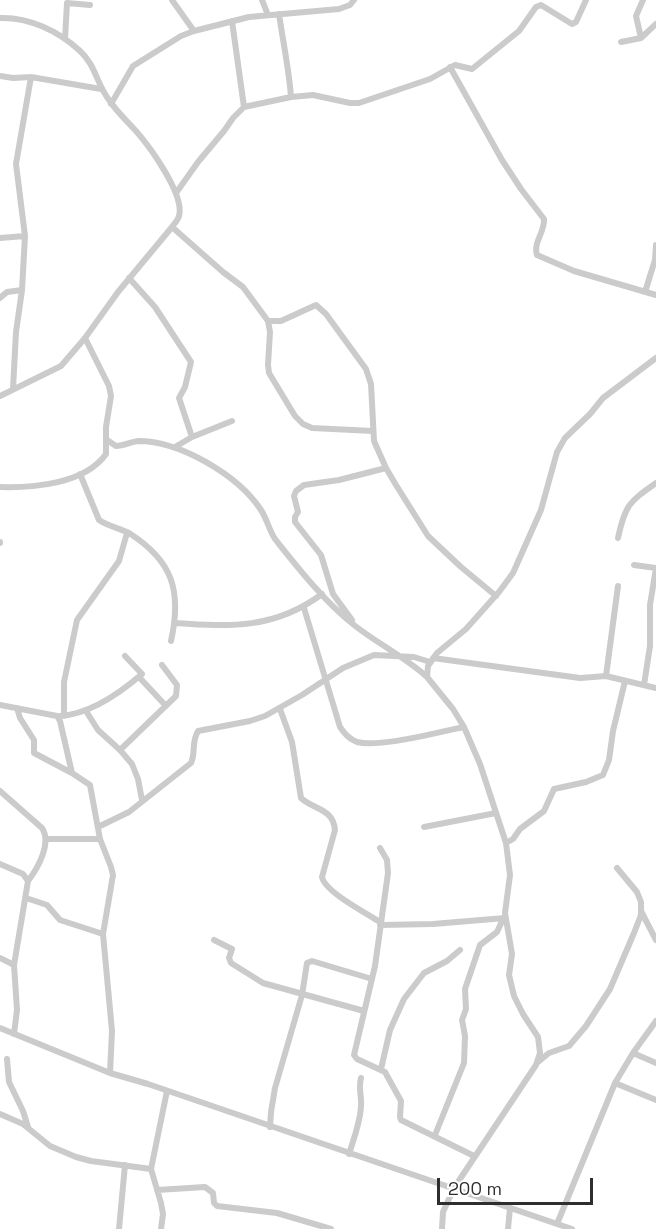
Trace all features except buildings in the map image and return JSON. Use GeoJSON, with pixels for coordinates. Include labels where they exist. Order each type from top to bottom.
{"type":"FeatureCollection","features":[{"type":"Feature","properties":{"kind":"street"},"geometry":{"type":"LineString","coordinates":[[172,0],[194,31]]}},
{"type":"Feature","properties":{"kind":"street"},"geometry":{"type":"LineString","coordinates":[[262,0],[268,15]]}},
{"type":"Feature","properties":{"kind":"street"},"geometry":{"type":"LineString","coordinates":[[111,104],[133,66],[181,36],[232,21],[268,15],[339,9],[350,5],[354,0]]}},
{"type":"Feature","properties":{"kind":"street"},"geometry":{"type":"LineString","coordinates":[[176,194],[198,162],[244,106],[313,95],[359,103],[430,79],[455,64],[469,70],[476,68],[519,31],[539,6],[542,5],[572,24],[576,22],[586,0]]}},
{"type":"Feature","properties":{"kind":"street"},"geometry":{"type":"LineString","coordinates":[[641,38],[638,33],[636,16],[643,0]]}},
{"type":"Feature","properties":{"kind":"street"},"geometry":{"type":"LineString","coordinates":[[65,39],[67,3],[90,5]]}},
{"type":"Feature","properties":{"kind":"street"},"geometry":{"type":"LineString","coordinates":[[279,14],[288,63],[291,97]]}},
{"type":"Feature","properties":{"kind":"street"},"geometry":{"type":"LineString","coordinates":[[0,18],[28,21],[65,39],[78,50],[93,66],[101,89],[111,104],[146,143],[176,194],[179,208],[179,217],[172,227],[61,366],[0,396]]}},
{"type":"Feature","properties":{"kind":"street"},"geometry":{"type":"LineString","coordinates":[[232,21],[244,106]]}},
{"type":"Feature","properties":{"kind":"street"},"geometry":{"type":"LineString","coordinates":[[621,42],[641,38],[656,24]]}},
{"type":"Feature","properties":{"kind":"street"},"geometry":{"type":"LineString","coordinates":[[450,67],[502,160],[544,219],[545,225],[535,248],[537,255],[574,271],[656,295]]}},
{"type":"Feature","properties":{"kind":"street"},"geometry":{"type":"LineString","coordinates":[[0,76],[31,78],[101,89]]}},
{"type":"Feature","properties":{"kind":"street"},"geometry":{"type":"LineString","coordinates":[[13,389],[25,236],[16,164],[31,78]]}},
{"type":"Feature","properties":{"kind":"street"},"geometry":{"type":"LineString","coordinates":[[172,227],[214,265],[243,287],[268,321],[269,373],[295,416],[312,428],[373,431]]}},
{"type":"Feature","properties":{"kind":"street"},"geometry":{"type":"LineString","coordinates":[[0,238],[25,236]]}},
{"type":"Feature","properties":{"kind":"street"},"geometry":{"type":"LineString","coordinates":[[645,292],[655,260],[656,244]]}},
{"type":"Feature","properties":{"kind":"street"},"geometry":{"type":"LineString","coordinates":[[129,278],[155,307],[191,362],[185,387],[179,398],[192,437]]}},
{"type":"Feature","properties":{"kind":"street"},"geometry":{"type":"LineString","coordinates":[[0,298],[7,292],[22,291]]}},
{"type":"Feature","properties":{"kind":"street"},"geometry":{"type":"LineString","coordinates":[[268,321],[281,321],[313,306],[320,306],[369,375],[374,441],[386,468],[428,536],[495,596]]}},
{"type":"Feature","properties":{"kind":"street"},"geometry":{"type":"LineString","coordinates":[[0,488],[53,484],[80,474],[106,454],[106,427],[111,396],[109,386],[85,338]]}},
{"type":"Feature","properties":{"kind":"street"},"geometry":{"type":"LineString","coordinates":[[427,677],[431,660],[465,629],[513,573],[541,510],[557,452],[565,438],[603,398],[656,358]]}},
{"type":"Feature","properties":{"kind":"street"},"geometry":{"type":"LineString","coordinates":[[649,363],[656,369]]}},
{"type":"Feature","properties":{"kind":"street"},"geometry":{"type":"LineString","coordinates":[[175,447],[192,437],[232,421]]}},
{"type":"Feature","properties":{"kind":"street"},"geometry":{"type":"LineString","coordinates":[[107,440],[116,447],[136,441],[175,447],[235,480],[261,510],[275,539],[322,594],[355,626],[427,677],[453,709],[464,727],[480,764],[506,843],[510,875],[504,918],[497,932],[480,945],[465,989],[466,1009],[462,1020],[465,1036],[464,1063],[435,1135]]}},
{"type":"Feature","properties":{"kind":"street"},"geometry":{"type":"LineString","coordinates":[[355,626],[333,594],[321,555],[295,522],[298,512],[294,496],[296,491],[304,485],[339,480],[386,468]]}},
{"type":"Feature","properties":{"kind":"street"},"geometry":{"type":"LineString","coordinates":[[80,474],[99,520],[127,532],[157,554],[166,566],[175,603],[175,623],[171,641]]}},
{"type":"Feature","properties":{"kind":"street"},"geometry":{"type":"LineString","coordinates":[[618,537],[623,514],[630,503],[656,483]]}},
{"type":"Feature","properties":{"kind":"street"},"geometry":{"type":"LineString","coordinates":[[72,773],[60,716],[64,681],[77,620],[119,561],[127,532]]}},
{"type":"Feature","properties":{"kind":"street"},"geometry":{"type":"LineString","coordinates":[[634,565],[656,568],[650,604],[650,646],[644,685]]}},
{"type":"Feature","properties":{"kind":"street"},"geometry":{"type":"LineString","coordinates":[[606,676],[618,586]]}},
{"type":"Feature","properties":{"kind":"street"},"geometry":{"type":"LineString","coordinates":[[175,623],[225,626],[249,624],[277,618],[304,608],[322,594]]}},
{"type":"Feature","properties":{"kind":"street"},"geometry":{"type":"LineString","coordinates":[[304,608],[340,727],[346,736],[360,743],[386,741],[464,727]]}},
{"type":"Feature","properties":{"kind":"street"},"geometry":{"type":"LineString","coordinates":[[98,827],[121,817],[191,763],[194,756],[193,739],[198,731],[250,721],[280,709],[343,668],[374,655],[414,657],[580,678],[606,676],[656,688]]}},
{"type":"Feature","properties":{"kind":"street"},"geometry":{"type":"LineString","coordinates":[[0,705],[60,716],[86,711],[104,702],[139,677],[142,672],[125,656]]}},
{"type":"Feature","properties":{"kind":"street"},"geometry":{"type":"LineString","coordinates":[[120,750],[176,696],[177,685],[162,665]]}},
{"type":"Feature","properties":{"kind":"street"},"geometry":{"type":"LineString","coordinates":[[139,677],[166,706]]}},
{"type":"Feature","properties":{"kind":"street"},"geometry":{"type":"LineString","coordinates":[[506,843],[544,811],[554,789],[586,782],[603,775],[609,760],[613,731],[625,681]]}},
{"type":"Feature","properties":{"kind":"street"},"geometry":{"type":"LineString","coordinates":[[17,708],[34,740],[34,753],[90,785],[100,839],[111,867],[112,875],[102,934],[112,1031],[110,1073]]}},
{"type":"Feature","properties":{"kind":"street"},"geometry":{"type":"LineString","coordinates":[[280,709],[292,742],[301,798],[323,809],[335,823],[322,880],[345,900],[380,924],[433,924],[504,918]]}},
{"type":"Feature","properties":{"kind":"street"},"geometry":{"type":"LineString","coordinates":[[86,711],[98,730],[132,764],[142,800]]}},
{"type":"Feature","properties":{"kind":"street"},"geometry":{"type":"LineString","coordinates":[[0,792],[42,828],[47,839],[34,873],[28,881],[14,965],[17,1010],[14,1034]]}},
{"type":"Feature","properties":{"kind":"street"},"geometry":{"type":"LineString","coordinates":[[424,827],[496,813]]}},
{"type":"Feature","properties":{"kind":"street"},"geometry":{"type":"LineString","coordinates":[[47,839],[100,839]]}},
{"type":"Feature","properties":{"kind":"street"},"geometry":{"type":"LineString","coordinates":[[380,848],[387,860],[388,868],[372,980],[354,1055],[357,1059],[381,1069],[400,1096],[402,1105],[400,1118],[474,1156]]}},
{"type":"Feature","properties":{"kind":"street"},"geometry":{"type":"LineString","coordinates":[[0,864],[23,874],[28,881]]}},
{"type":"Feature","properties":{"kind":"street"},"geometry":{"type":"LineString","coordinates":[[442,1229],[444,1212],[453,1188],[536,1065],[549,1053],[569,1046],[586,1026],[610,989],[641,911],[641,902],[637,892],[616,868]]}},
{"type":"Feature","properties":{"kind":"street"},"geometry":{"type":"LineString","coordinates":[[26,898],[47,904],[60,920],[102,934]]}},
{"type":"Feature","properties":{"kind":"street"},"geometry":{"type":"LineString","coordinates":[[641,911],[656,940]]}},
{"type":"Feature","properties":{"kind":"street"},"geometry":{"type":"LineString","coordinates":[[504,918],[512,954],[509,975],[514,996],[539,1039],[540,1053],[536,1065]]}},
{"type":"Feature","properties":{"kind":"street"},"geometry":{"type":"LineString","coordinates":[[214,940],[230,947],[232,951],[229,961],[263,983],[364,1011]]}},
{"type":"Feature","properties":{"kind":"street"},"geometry":{"type":"LineString","coordinates":[[381,1069],[390,1030],[404,999],[424,973],[447,962],[460,950]]}},
{"type":"Feature","properties":{"kind":"street"},"geometry":{"type":"LineString","coordinates":[[0,958],[14,965]]}},
{"type":"Feature","properties":{"kind":"street"},"geometry":{"type":"LineString","coordinates":[[270,1127],[280,1069],[302,995],[307,963],[309,961],[337,967],[372,980]]}},
{"type":"Feature","properties":{"kind":"street"},"geometry":{"type":"LineString","coordinates":[[557,1224],[615,1083],[656,1021]]}},
{"type":"Feature","properties":{"kind":"street"},"geometry":{"type":"LineString","coordinates":[[0,1028],[110,1073],[167,1090],[572,1229]]}},
{"type":"Feature","properties":{"kind":"street"},"geometry":{"type":"LineString","coordinates":[[633,1053],[656,1062]]}},
{"type":"Feature","properties":{"kind":"street"},"geometry":{"type":"LineString","coordinates":[[7,1059],[9,1082],[23,1110],[28,1128]]}},
{"type":"Feature","properties":{"kind":"street"},"geometry":{"type":"LineString","coordinates":[[349,1154],[360,1117],[359,1087],[362,1078]]}},
{"type":"Feature","properties":{"kind":"street"},"geometry":{"type":"LineString","coordinates":[[615,1083],[656,1100]]}},
{"type":"Feature","properties":{"kind":"street"},"geometry":{"type":"LineString","coordinates":[[161,1229],[163,1214],[151,1169],[167,1090]]}},
{"type":"Feature","properties":{"kind":"street"},"geometry":{"type":"LineString","coordinates":[[0,1114],[14,1119],[50,1146],[76,1157],[151,1169]]}},
{"type":"Feature","properties":{"kind":"street"},"geometry":{"type":"LineString","coordinates":[[120,1229],[125,1165]]}},
{"type":"Feature","properties":{"kind":"street"},"geometry":{"type":"LineString","coordinates":[[157,1190],[205,1187],[213,1192],[214,1203],[217,1206],[277,1213],[331,1229]]}},
{"type":"Feature","properties":{"kind":"street"},"geometry":{"type":"LineString","coordinates":[[508,1229],[510,1208]]}}]}
